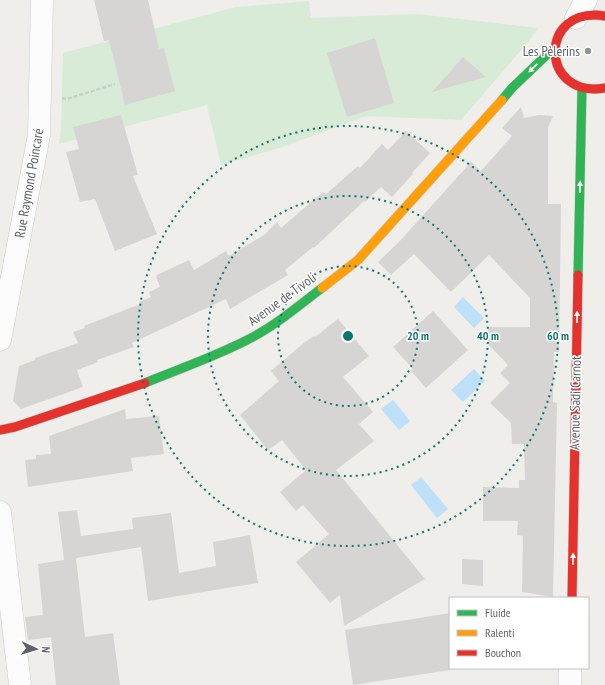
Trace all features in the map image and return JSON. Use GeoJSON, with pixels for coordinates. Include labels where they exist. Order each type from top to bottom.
{"type":"FeatureCollection","features":[{"type":"Feature","properties":{"kind":"street","name":"Rue Raymond Poincaré"},"geometry":{"type":"LineString","coordinates":[[0,340],[39,135],[42,0]]}},
{"type":"Feature","properties":{"kind":"street"},"geometry":{"type":"LineString","coordinates":[[605,16],[598,14],[587,14],[581,9],[563,29],[555,47],[559,69],[564,77],[572,84],[593,90],[605,88]]}},
{"type":"Feature","properties":{"kind":"street","name":"Avenue de Tivoli"},"geometry":{"type":"LineString","coordinates":[[0,430],[16,427],[214,356],[248,340],[282,319],[358,260],[512,88],[555,47]]}},
{"type":"Feature","properties":{"kind":"street"},"geometry":{"type":"LineString","coordinates":[[553,78],[564,77]]}},
{"type":"Feature","properties":{"kind":"street"},"geometry":{"type":"LineString","coordinates":[[512,88],[535,81]]}},
{"type":"Feature","properties":{"kind":"street","name":"Avenue Sadi Carnot"},"geometry":{"type":"LineString","coordinates":[[572,597],[582,88]]}},
{"type":"Feature","properties":{"kind":"street"},"geometry":{"type":"LineString","coordinates":[[0,512],[20,685]]}},
{"type":"Feature","properties":{"kind":"street"},"geometry":{"type":"LineString","coordinates":[[570,669],[570,685]]}},
{"type":"Feature","properties":{"kind":"path"},"geometry":{"type":"LineString","coordinates":[[40,100],[67,99],[115,84]]}},
{"type":"Feature","properties":{"kind":"green space"},"geometry":{"type":"Polygon","coordinates":[[[309,1],[311,18],[418,14],[538,28],[528,42],[461,120],[367,116],[282,147],[221,165],[207,105],[59,144],[61,130],[63,53],[236,7],[309,1]]]}},
{"type":"Feature","properties":{"kind":"water"},"geometry":{"type":"Polygon","coordinates":[[[463,297],[484,318],[474,328],[454,307],[463,297]]]}},
{"type":"Feature","properties":{"kind":"water"},"geometry":{"type":"Polygon","coordinates":[[[474,369],[485,381],[463,402],[451,390],[474,369]]]}},
{"type":"Feature","properties":{"kind":"water"},"geometry":{"type":"Polygon","coordinates":[[[393,400],[410,421],[399,430],[381,409],[393,400]]]}},
{"type":"Feature","properties":{"kind":"water"},"geometry":{"type":"Polygon","coordinates":[[[421,477],[448,509],[437,518],[411,485],[421,477]]]}},
{"type":"Feature","properties":{"kind":"building"},"geometry":{"type":"Polygon","coordinates":[[[94,0],[148,0],[159,49],[164,48],[175,91],[125,105],[109,40],[104,41],[94,0]]]}},
{"type":"Feature","properties":{"kind":"building"},"geometry":{"type":"Polygon","coordinates":[[[375,38],[394,103],[347,117],[327,53],[375,38]]]}},
{"type":"Feature","properties":{"kind":"building"},"geometry":{"type":"Polygon","coordinates":[[[463,57],[486,77],[432,92],[463,57]]]}},
{"type":"Feature","properties":{"kind":"building"},"geometry":{"type":"Polygon","coordinates":[[[521,107],[524,118],[539,115],[553,116],[548,127],[548,204],[561,204],[559,352],[554,352],[553,402],[557,403],[553,597],[522,592],[523,536],[517,535],[518,521],[483,521],[483,487],[519,488],[519,480],[525,480],[524,444],[512,444],[511,423],[490,403],[510,383],[500,373],[508,365],[489,345],[488,327],[530,327],[530,298],[489,255],[451,292],[414,254],[391,275],[378,262],[398,243],[471,162],[481,171],[512,136],[502,128],[521,107]]]}},
{"type":"Feature","properties":{"kind":"building"},"geometry":{"type":"Polygon","coordinates":[[[121,115],[138,175],[133,176],[157,234],[115,251],[95,199],[80,202],[66,152],[79,149],[73,127],[121,115]]]}},
{"type":"Feature","properties":{"kind":"building"},"geometry":{"type":"Polygon","coordinates":[[[406,131],[430,153],[412,173],[413,174],[392,197],[381,187],[314,248],[313,247],[285,270],[288,275],[230,309],[226,299],[132,343],[134,347],[97,360],[98,362],[77,370],[83,387],[21,409],[13,401],[19,366],[35,360],[35,358],[78,343],[73,332],[85,328],[84,326],[140,304],[139,302],[151,297],[149,292],[160,287],[156,276],[157,275],[189,260],[194,270],[226,251],[229,256],[264,235],[277,222],[281,228],[323,192],[326,194],[358,166],[360,168],[382,144],[388,150],[406,131]]]}},
{"type":"Feature","properties":{"kind":"building"},"geometry":{"type":"Polygon","coordinates":[[[433,311],[468,350],[426,388],[411,371],[413,369],[393,347],[433,311]]]}},
{"type":"Feature","properties":{"kind":"building"},"geometry":{"type":"Polygon","coordinates":[[[338,319],[369,356],[343,377],[373,412],[359,424],[374,441],[336,470],[425,579],[344,626],[340,595],[330,603],[296,562],[329,534],[303,505],[296,511],[280,492],[306,470],[282,440],[268,450],[240,415],[279,381],[271,371],[305,342],[314,336],[315,337],[338,319]]]}},
{"type":"Feature","properties":{"kind":"building"},"geometry":{"type":"Polygon","coordinates":[[[125,409],[126,419],[159,416],[164,454],[131,458],[133,471],[28,487],[25,460],[36,459],[36,455],[51,454],[49,436],[125,409]]]}},
{"type":"Feature","properties":{"kind":"building"},"geometry":{"type":"Polygon","coordinates":[[[77,510],[81,536],[133,529],[132,518],[171,513],[179,573],[216,566],[213,542],[250,535],[258,583],[148,601],[141,547],[64,560],[58,512],[77,510]]]}},
{"type":"Feature","properties":{"kind":"building"},"geometry":{"type":"Polygon","coordinates":[[[76,558],[85,637],[113,633],[120,685],[56,685],[51,637],[28,640],[25,617],[43,615],[38,564],[76,558]]]}},
{"type":"Feature","properties":{"kind":"building"},"geometry":{"type":"Polygon","coordinates":[[[462,559],[483,560],[483,586],[462,584],[462,559]]]}},
{"type":"Feature","properties":{"kind":"building"},"geometry":{"type":"Polygon","coordinates":[[[449,613],[450,670],[353,685],[345,630],[449,613]]]}},
{"type":"Feature","properties":{"kind":"traffic: fast"},"geometry":{"type":"LineString","coordinates":[[502,100],[512,88],[555,47]]}},
{"type":"Feature","properties":{"kind":"traffic: fast"},"geometry":{"type":"LineString","coordinates":[[578,275],[582,88]]}},
{"type":"Feature","properties":{"kind":"traffic: fast"},"geometry":{"type":"LineString","coordinates":[[145,383],[222,352],[257,335],[286,316],[322,288]]}},
{"type":"Feature","properties":{"kind":"traffic: slow"},"geometry":{"type":"LineString","coordinates":[[322,288],[358,260],[502,100]]}},
{"type":"Feature","properties":{"kind":"traffic: jam"},"geometry":{"type":"LineString","coordinates":[[605,16],[583,16],[567,24],[558,37],[555,52],[558,67],[568,80],[583,88],[605,88]]}},
{"type":"Feature","properties":{"kind":"traffic: jam"},"geometry":{"type":"LineString","coordinates":[[572,597],[578,275]]}},
{"type":"Feature","properties":{"kind":"traffic: jam"},"geometry":{"type":"LineString","coordinates":[[0,430],[15,427],[145,383]]}},
{"type":"Feature","properties":{"kind":"place","name":"Les Pèlerins"},"geometry":{"type":"Point","coordinates":[588,51]}}]}
